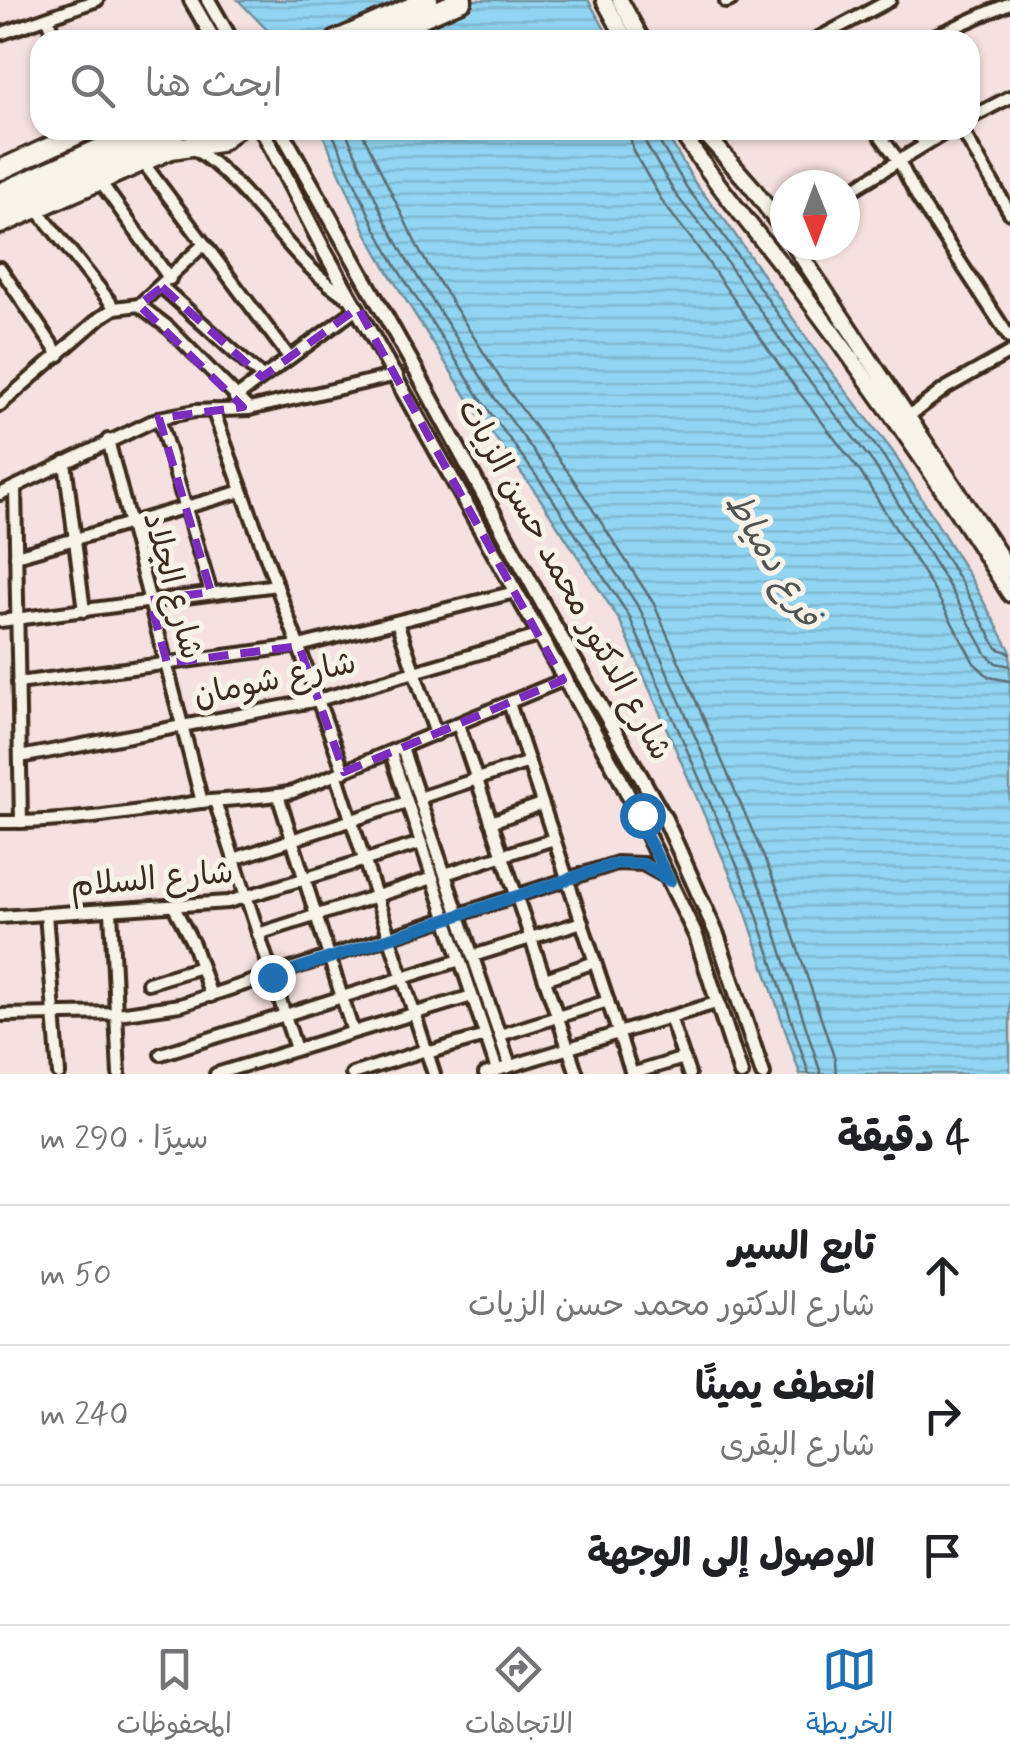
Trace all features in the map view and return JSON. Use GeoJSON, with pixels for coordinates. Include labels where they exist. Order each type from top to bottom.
{"type":"FeatureCollection","features":[{"type":"Feature","properties":{"kind":"highway"},"geometry":{"type":"LineString","coordinates":[[360,30],[428,0]]}},
{"type":"Feature","properties":{"kind":"highway"},"geometry":{"type":"LineString","coordinates":[[393,30],[462,0]]}},
{"type":"Feature","properties":{"kind":"highway"},"geometry":{"type":"LineString","coordinates":[[0,170],[61,140]]}},
{"type":"Feature","properties":{"kind":"highway"},"geometry":{"type":"LineString","coordinates":[[0,224],[99,180],[142,142]]}},
{"type":"Feature","properties":{"kind":"highway"},"geometry":{"type":"LineString","coordinates":[[0,193],[142,142]]}},
{"type":"Feature","properties":{"kind":"highway"},"geometry":{"type":"LineString","coordinates":[[0,208],[142,142]]}},
{"type":"Feature","properties":{"kind":"main road"},"geometry":{"type":"LineString","coordinates":[[604,0],[620,30]]}},
{"type":"Feature","properties":{"kind":"main road"},"geometry":{"type":"LineString","coordinates":[[620,0],[636,30]]}},
{"type":"Feature","properties":{"kind":"main road"},"geometry":{"type":"LineString","coordinates":[[687,140],[913,443],[1010,594]]}},
{"type":"Feature","properties":{"kind":"main road"},"geometry":{"type":"LineString","coordinates":[[711,140],[770,212]]}},
{"type":"Feature","properties":{"kind":"main road"},"geometry":{"type":"LineString","coordinates":[[722,192],[738,189],[740,173]]}},
{"type":"Feature","properties":{"kind":"main road"},"geometry":{"type":"LineString","coordinates":[[804,260],[1010,571]]}},
{"type":"Feature","properties":{"kind":"street"},"geometry":{"type":"LineString","coordinates":[[0,34],[98,0]]}},
{"type":"Feature","properties":{"kind":"street"},"geometry":{"type":"LineString","coordinates":[[191,0],[208,30]]}},
{"type":"Feature","properties":{"kind":"street"},"geometry":{"type":"LineString","coordinates":[[208,0],[225,30]]}},
{"type":"Feature","properties":{"kind":"street"},"geometry":{"type":"LineString","coordinates":[[834,30],[890,0]]}},
{"type":"Feature","properties":{"kind":"street"},"geometry":{"type":"LineString","coordinates":[[948,30],[1010,3]]}},
{"type":"Feature","properties":{"kind":"street"},"geometry":{"type":"LineString","coordinates":[[49,18],[51,30]]}},
{"type":"Feature","properties":{"kind":"street"},"geometry":{"type":"LineString","coordinates":[[980,113],[1010,97]]}},
{"type":"Feature","properties":{"kind":"street"},"geometry":{"type":"LineString","coordinates":[[186,140],[220,169],[311,271],[356,305],[235,398]]}},
{"type":"Feature","properties":{"kind":"street","name":"شارع الدكتور محمد حسن الزيات"},"geometry":{"type":"LineString","coordinates":[[267,140],[616,771],[696,936],[741,1074]]}},
{"type":"Feature","properties":{"kind":"street","name":"شارع الدكتور محمد حسن الزيات"},"geometry":{"type":"LineString","coordinates":[[286,140],[675,838],[725,955],[763,1074]]}},
{"type":"Feature","properties":{"kind":"street"},"geometry":{"type":"LineString","coordinates":[[884,140],[1010,338]]}},
{"type":"Feature","properties":{"kind":"street"},"geometry":{"type":"LineString","coordinates":[[923,140],[926,144]]}},
{"type":"Feature","properties":{"kind":"street"},"geometry":{"type":"LineString","coordinates":[[860,185],[933,140]]}},
{"type":"Feature","properties":{"kind":"street"},"geometry":{"type":"LineString","coordinates":[[968,140],[1010,213]]}},
{"type":"Feature","properties":{"kind":"street"},"geometry":{"type":"LineString","coordinates":[[142,142],[203,246],[288,357]]}},
{"type":"Feature","properties":{"kind":"street"},"geometry":{"type":"LineString","coordinates":[[99,180],[166,283],[262,377]]}},
{"type":"Feature","properties":{"kind":"street"},"geometry":{"type":"LineString","coordinates":[[36,208],[116,308]]}},
{"type":"Feature","properties":{"kind":"street"},"geometry":{"type":"LineString","coordinates":[[0,405],[116,308],[139,304],[166,283],[203,246]]}},
{"type":"Feature","properties":{"kind":"street"},"geometry":{"type":"LineString","coordinates":[[0,268],[59,355]]}},
{"type":"Feature","properties":{"kind":"street"},"geometry":{"type":"LineString","coordinates":[[139,304],[169,328],[250,409]]}},
{"type":"Feature","properties":{"kind":"street"},"geometry":{"type":"LineString","coordinates":[[909,416],[946,388],[1010,352]]}},
{"type":"Feature","properties":{"kind":"street"},"geometry":{"type":"LineString","coordinates":[[0,494],[159,418],[250,409],[397,375]]}},
{"type":"Feature","properties":{"kind":"street"},"geometry":{"type":"LineString","coordinates":[[213,410],[318,700],[364,861],[434,1074]]}},
{"type":"Feature","properties":{"kind":"street"},"geometry":{"type":"LineString","coordinates":[[159,418],[211,592]]}},
{"type":"Feature","properties":{"kind":"street","name":"شارع الجلاد"},"geometry":{"type":"LineString","coordinates":[[108,440],[202,802]]}},
{"type":"Feature","properties":{"kind":"street"},"geometry":{"type":"LineString","coordinates":[[65,462],[84,611]]}},
{"type":"Feature","properties":{"kind":"street"},"geometry":{"type":"LineString","coordinates":[[14,487],[21,822]]}},
{"type":"Feature","properties":{"kind":"street"},"geometry":{"type":"LineString","coordinates":[[16,556],[242,491]]}},
{"type":"Feature","properties":{"kind":"street"},"geometry":{"type":"LineString","coordinates":[[0,622],[276,586]]}},
{"type":"Feature","properties":{"kind":"street"},"geometry":{"type":"LineString","coordinates":[[18,682],[298,646],[514,592]]}},
{"type":"Feature","properties":{"kind":"street"},"geometry":{"type":"LineString","coordinates":[[397,622],[436,734]]}},
{"type":"Feature","properties":{"kind":"street","name":"شارع شومان"},"geometry":{"type":"LineString","coordinates":[[20,757],[318,700],[538,636]]}},
{"type":"Feature","properties":{"kind":"street"},"geometry":{"type":"LineString","coordinates":[[0,822],[102,818],[202,802],[278,796],[563,680]]}},
{"type":"Feature","properties":{"kind":"street"},"geometry":{"type":"LineString","coordinates":[[509,703],[632,1074],[684,1058]]}},
{"type":"Feature","properties":{"kind":"street"},"geometry":{"type":"LineString","coordinates":[[458,724],[577,1074]]}},
{"type":"Feature","properties":{"kind":"street"},"geometry":{"type":"LineString","coordinates":[[397,750],[445,874],[510,1066]]}},
{"type":"Feature","properties":{"kind":"street"},"geometry":{"type":"LineString","coordinates":[[234,860],[529,762]]}},
{"type":"Feature","properties":{"kind":"street"},"geometry":{"type":"LineString","coordinates":[[278,796],[353,1032]]}},
{"type":"Feature","properties":{"kind":"street"},"geometry":{"type":"LineString","coordinates":[[414,800],[421,843],[485,1036],[491,1072],[719,1002]]}},
{"type":"Feature","properties":{"kind":"street"},"geometry":{"type":"LineString","coordinates":[[635,814],[647,814],[655,800]]}},
{"type":"Feature","properties":{"kind":"street"},"geometry":{"type":"LineString","coordinates":[[215,801],[296,1049]]}},
{"type":"Feature","properties":{"kind":"street"},"geometry":{"type":"LineString","coordinates":[[491,822],[542,804]]}},
{"type":"Feature","properties":{"kind":"street"},"geometry":{"type":"LineString","coordinates":[[653,850],[661,838],[675,838]]}},
{"type":"Feature","properties":{"kind":"street"},"geometry":{"type":"LineString","coordinates":[[445,874],[554,839]]}},
{"type":"Feature","properties":{"kind":"street","name":"شارع السلام"},"geometry":{"type":"LineString","coordinates":[[0,917],[216,904],[421,843]]}},
{"type":"Feature","properties":{"kind":"street"},"geometry":{"type":"LineString","coordinates":[[0,1015],[162,1009],[628,862],[648,866],[670,881]]}},
{"type":"Feature","properties":{"kind":"street"},"geometry":{"type":"LineString","coordinates":[[258,934],[433,878]]}},
{"type":"Feature","properties":{"kind":"street"},"geometry":{"type":"LineString","coordinates":[[174,907],[211,996]]}},
{"type":"Feature","properties":{"kind":"street"},"geometry":{"type":"LineString","coordinates":[[111,910],[119,1074]]}},
{"type":"Feature","properties":{"kind":"street"},"geometry":{"type":"LineString","coordinates":[[46,914],[58,1074]]}},
{"type":"Feature","properties":{"kind":"street"},"geometry":{"type":"LineString","coordinates":[[473,956],[582,922]]}},
{"type":"Feature","properties":{"kind":"street"},"geometry":{"type":"LineString","coordinates":[[161,1054],[460,960]]}},
{"type":"Feature","properties":{"kind":"street"},"geometry":{"type":"LineString","coordinates":[[544,979],[595,962]]}},
{"type":"Feature","properties":{"kind":"street"},"geometry":{"type":"LineString","coordinates":[[148,984],[202,967]]}},
{"type":"Feature","properties":{"kind":"street"},"geometry":{"type":"LineString","coordinates":[[216,1074],[472,996]]}},
{"type":"Feature","properties":{"kind":"street"},"geometry":{"type":"LineString","coordinates":[[500,1036],[608,1001]]}},
{"type":"Feature","properties":{"kind":"street"},"geometry":{"type":"LineString","coordinates":[[670,1016],[689,1074]]}},
{"type":"Feature","properties":{"kind":"street"},"geometry":{"type":"LineString","coordinates":[[352,1074],[485,1036]]}},
{"type":"Feature","properties":{"kind":"highlighted area"},"geometry":{"type":"Polygon","coordinates":[[[162,287],[262,377],[358,308],[563,680],[344,772],[299,646],[167,663],[150,600],[211,592],[159,418],[243,407],[139,305],[162,287]]]}},
{"type":"Feature","properties":{"kind":"water"},"geometry":{"type":"Polygon","coordinates":[[[238,0],[588,0],[605,30],[267,30],[238,0]]]}},
{"type":"Feature","properties":{"kind":"water","name":"فرع دمياط"},"geometry":{"type":"Polygon","coordinates":[[[325,140],[670,140],[695,183],[893,452],[1010,650],[1010,1074],[800,1074],[743,904],[620,621],[539,497],[475,410],[366,232],[325,140]]]}},
{"type":"Feature","properties":{"kind":"route"},"geometry":{"type":"LineString","coordinates":[[272,977],[617,863],[643,864],[670,881],[635,814],[642,815]]}}]}
